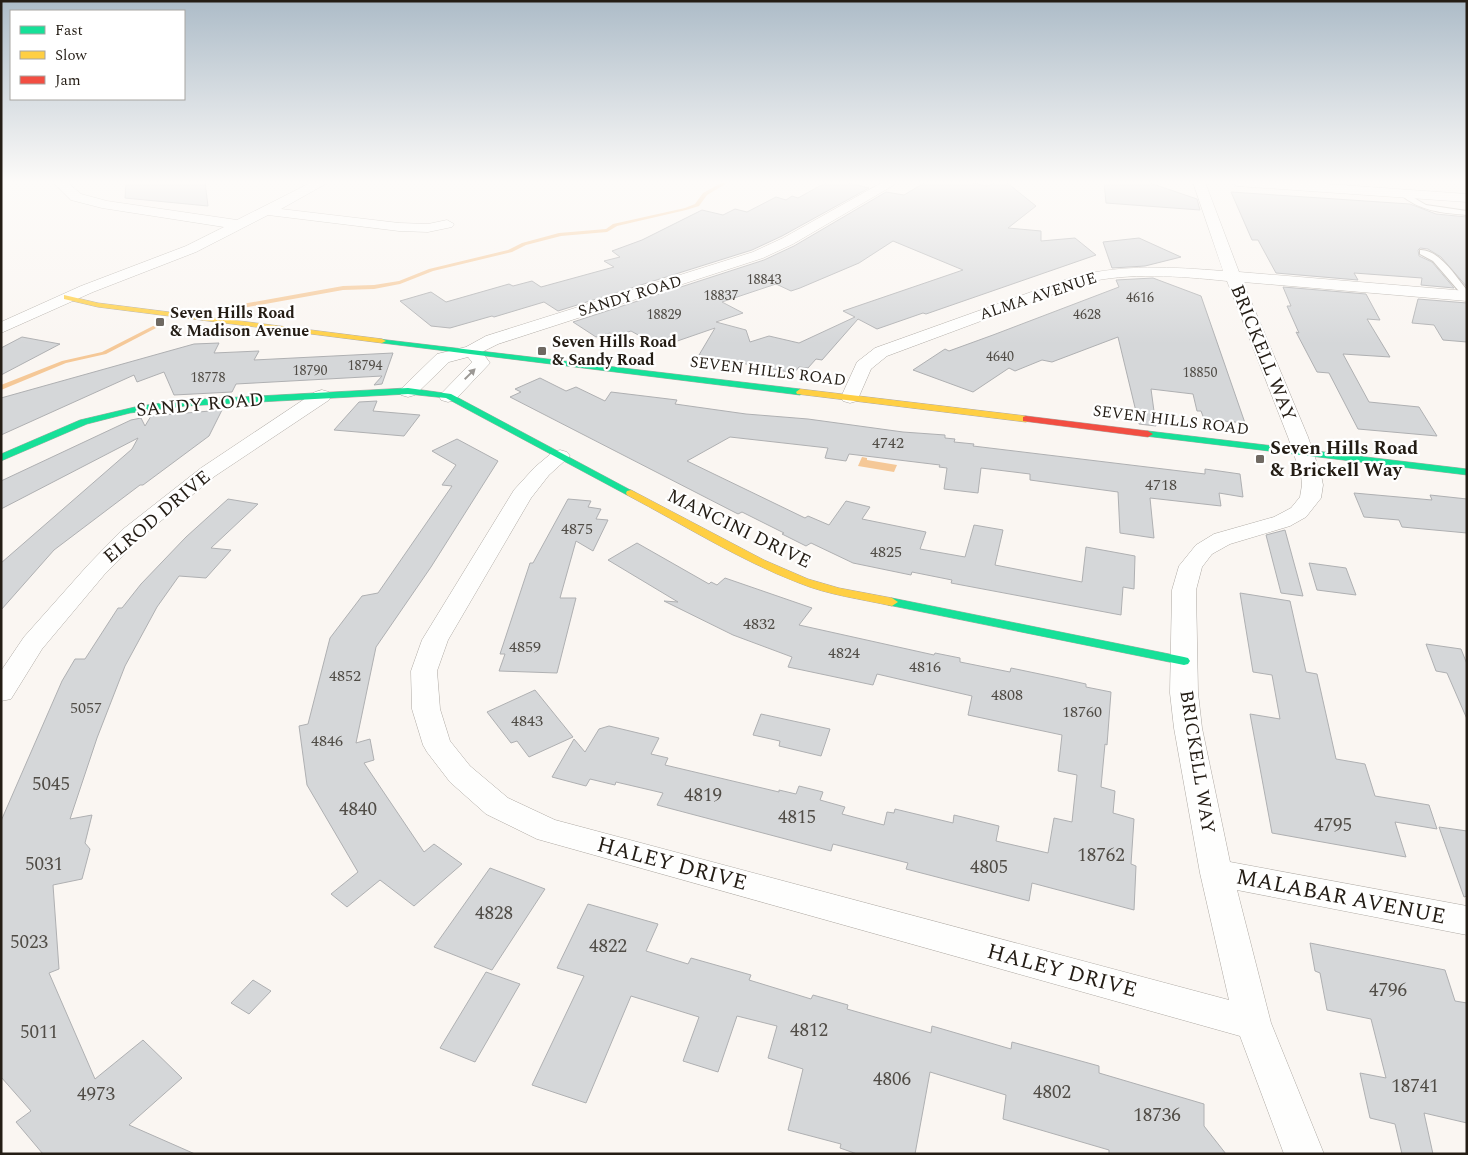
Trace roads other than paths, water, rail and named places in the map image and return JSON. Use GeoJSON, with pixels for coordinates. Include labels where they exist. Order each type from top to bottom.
{"type":"FeatureCollection","features":[{"type":"Feature","properties":{"kind":"street"},"geometry":{"type":"LineString","coordinates":[[1,328],[67,297],[176,256],[217,236]]}},
{"type":"Feature","properties":{"kind":"street","name":"SANDY ROAD"},"geometry":{"type":"LineString","coordinates":[[408,391],[443,358],[472,351],[487,342],[508,334],[766,252],[799,236]]}},
{"type":"Feature","properties":{"kind":"street","name":"BRICKELL WAY"},"geometry":{"type":"LineString","coordinates":[[1217,236],[1231,276],[1303,452],[1312,481],[1310,497],[1305,506],[1297,513],[1273,525],[1235,534],[1220,540],[1202,552],[1189,569],[1185,578],[1184,590],[1184,693],[1188,728],[1216,873],[1253,1023],[1304,1154]]}},
{"type":"Feature","properties":{"kind":"street","name":"ALMA AVENUE"},"geometry":{"type":"LineString","coordinates":[[850,397],[863,366],[881,352],[1078,280],[1105,274],[1131,271],[1231,276],[1467,296]]}},
{"type":"Feature","properties":{"kind":"street","name":"SEVEN HILLS ROAD"},"geometry":{"type":"LineString","coordinates":[[67,297],[98,306],[143,312],[1467,472]]}},
{"type":"Feature","properties":{"kind":"street"},"geometry":{"type":"LineString","coordinates":[[448,396],[481,363],[472,351]]}},
{"type":"Feature","properties":{"kind":"street","name":"SANDY ROAD"},"geometry":{"type":"LineString","coordinates":[[1,458],[68,429],[111,414],[148,407],[185,403],[408,391],[448,396]]}},
{"type":"Feature","properties":{"kind":"street","name":"ELROD DRIVE"},"geometry":{"type":"LineString","coordinates":[[1,692],[33,643],[96,570],[130,535],[208,472],[322,396]]}},
{"type":"Feature","properties":{"kind":"street","name":"MANCINI DRIVE"},"geometry":{"type":"LineString","coordinates":[[448,396],[760,562],[804,581],[838,591],[1184,661]]}},
{"type":"Feature","properties":{"kind":"street","name":"HALEY DRIVE"},"geometry":{"type":"LineString","coordinates":[[560,456],[542,471],[522,495],[434,640],[424,671],[426,709],[437,745],[460,774],[497,806],[548,830],[1253,1023]]}},
{"type":"Feature","properties":{"kind":"street","name":"MALABAR AVENUE"},"geometry":{"type":"LineString","coordinates":[[1216,873],[1467,921]]}},
{"type":"Feature","properties":{"kind":"lane"},"geometry":{"type":"LineString","coordinates":[[1423,252],[1436,259],[1467,296]]}},
{"type":"Feature","properties":{"kind":"waterway"},"geometry":{"type":"LineString","coordinates":[[237,307],[343,288],[374,287],[400,282],[431,270],[510,251],[524,244],[554,236]]}},
{"type":"Feature","properties":{"kind":"waterway"},"geometry":{"type":"LineString","coordinates":[[1,388],[64,362],[104,353],[155,327]]}},
{"type":"Feature","properties":{"kind":"place","name":"Seven Hills Road & Madison Avenue"},"geometry":{"type":"Point","coordinates":[160,322]}},
{"type":"Feature","properties":{"kind":"place","name":"Seven Hills Road & Sandy Road"},"geometry":{"type":"Point","coordinates":[542,351]}},
{"type":"Feature","properties":{"kind":"place","name":"Seven Hills Road & Brickell Way"},"geometry":{"type":"Point","coordinates":[1260,459]}}]}
